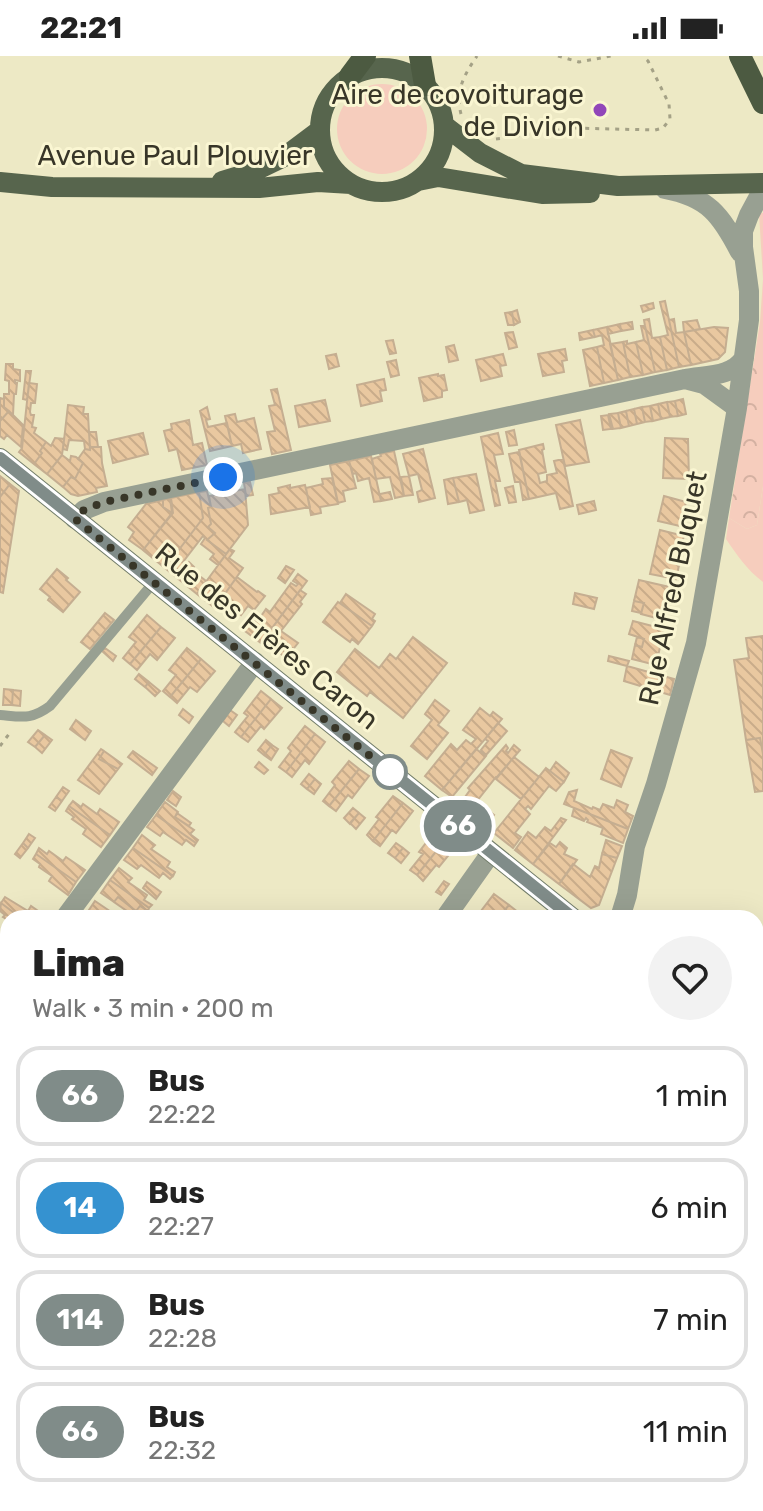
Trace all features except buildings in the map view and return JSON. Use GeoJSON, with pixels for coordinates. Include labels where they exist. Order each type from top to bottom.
{"type":"FeatureCollection","features":[{"type":"Feature","properties":{"kind":"highway"},"geometry":{"type":"LineString","coordinates":[[350,76],[365,56]]}},
{"type":"Feature","properties":{"kind":"highway"},"geometry":{"type":"LineString","coordinates":[[420,56],[425,85]]}},
{"type":"Feature","properties":{"kind":"highway"},"geometry":{"type":"LineString","coordinates":[[740,56],[763,103]]}},
{"type":"Feature","properties":{"kind":"highway"},"geometry":{"type":"LineString","coordinates":[[754,56],[763,89]]}},
{"type":"Feature","properties":{"kind":"main road"},"geometry":{"type":"LineString","coordinates":[[618,186],[589,193],[542,194],[438,177],[418,181],[402,189],[385,192],[368,190],[351,184],[335,170],[324,151],[320,130],[322,114],[328,99],[350,76],[365,70],[397,69],[425,85],[442,110],[480,153],[521,174],[618,186],[763,186]]}},
{"type":"Feature","properties":{"kind":"main road"},"geometry":{"type":"LineString","coordinates":[[418,181],[433,166],[454,122]]}},
{"type":"Feature","properties":{"kind":"main road"},"geometry":{"type":"LineString","coordinates":[[201,187],[255,171],[284,157],[320,130]]}},
{"type":"Feature","properties":{"kind":"main road","name":"Avenue Paul Plouvier"},"geometry":{"type":"LineString","coordinates":[[0,182],[52,187],[259,188],[318,182],[351,184]]}},
{"type":"Feature","properties":{"kind":"main road","name":"Rue des Frères Caron"},"geometry":{"type":"LineString","coordinates":[[0,458],[563,910]]}},
{"type":"Feature","properties":{"kind":"street","name":"Rue Alfred Buquet"},"geometry":{"type":"LineString","coordinates":[[650,186],[699,198],[721,220],[746,263]]}},
{"type":"Feature","properties":{"kind":"street","name":"Rue Alfred Buquet"},"geometry":{"type":"LineString","coordinates":[[622,910],[635,846],[696,643],[737,408],[749,320],[743,231],[763,186]]}},
{"type":"Feature","properties":{"kind":"street"},"geometry":{"type":"LineString","coordinates":[[75,519],[84,510],[104,502],[730,372],[741,365],[744,358]]}},
{"type":"Feature","properties":{"kind":"street"},"geometry":{"type":"LineString","coordinates":[[685,379],[704,384],[737,408]]}},
{"type":"Feature","properties":{"kind":"street"},"geometry":{"type":"LineString","coordinates":[[71,910],[255,662]]}},
{"type":"Feature","properties":{"kind":"street"},"geometry":{"type":"LineString","coordinates":[[451,910],[491,853]]}},
{"type":"Feature","properties":{"kind":"lane"},"geometry":{"type":"LineString","coordinates":[[0,715],[37,716],[50,706],[154,582]]}},
{"type":"Feature","properties":{"kind":"path"},"geometry":{"type":"LineString","coordinates":[[454,122],[463,78],[477,56]]}},
{"type":"Feature","properties":{"kind":"path"},"geometry":{"type":"LineString","coordinates":[[558,56],[579,62],[611,56]]}},
{"type":"Feature","properties":{"kind":"path"},"geometry":{"type":"LineString","coordinates":[[494,139],[572,128],[663,128],[670,119],[669,104],[643,56]]}},
{"type":"Feature","properties":{"kind":"green space"},"geometry":{"type":"Polygon","coordinates":[[[382,84],[399,88],[414,97],[423,112],[427,129],[423,146],[414,161],[399,170],[382,174],[365,170],[350,161],[341,146],[337,129],[341,112],[350,97],[365,88],[382,84]]]}},
{"type":"Feature","properties":{"kind":"green space"},"geometry":{"type":"Polygon","coordinates":[[[759,213],[763,213],[763,279],[759,213]]]}},
{"type":"Feature","properties":{"kind":"green space"},"geometry":{"type":"Polygon","coordinates":[[[763,279],[763,486],[757,525],[747,529],[729,518],[760,322],[763,279]]]}},
{"type":"Feature","properties":{"kind":"green space"},"geometry":{"type":"Polygon","coordinates":[[[763,486],[763,582],[726,539],[729,518],[747,529],[757,525],[763,486]]]}},
{"type":"Feature","properties":{"kind":"bus line","name":"66"},"geometry":{"type":"LineString","coordinates":[[0,458],[563,910]]}},
{"type":"Feature","properties":{"kind":"place","name":"Aire de covoiturage de Divion"},"geometry":{"type":"Point","coordinates":[600,110]}},
{"type":"Feature","properties":{"kind":"route"},"geometry":{"type":"LineString","coordinates":[[223,477],[104,502],[84,510],[75,519],[390,772]]}}]}
